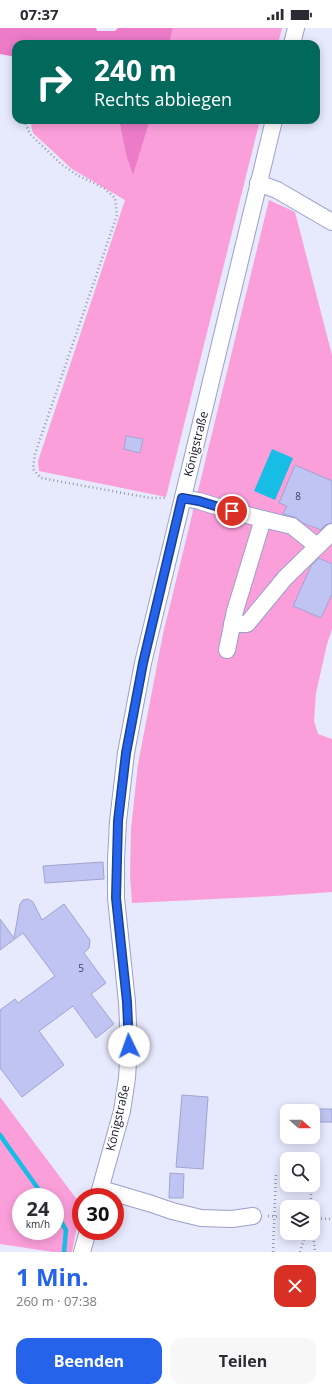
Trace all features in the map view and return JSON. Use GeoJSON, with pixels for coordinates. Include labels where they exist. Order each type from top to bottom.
{"type":"FeatureCollection","features":[{"type":"Feature","properties":{"kind":"street"},"geometry":{"type":"LineString","coordinates":[[293,40],[296,28]]}},
{"type":"Feature","properties":{"kind":"street","name":"Königstraße"},"geometry":{"type":"LineString","coordinates":[[100,1188],[122,1111],[127,1078],[129,1046],[127,1002],[116,898],[118,821],[125,761],[143,663],[273,124]]}},
{"type":"Feature","properties":{"kind":"street"},"geometry":{"type":"LineString","coordinates":[[258,183],[277,190],[332,222]]}},
{"type":"Feature","properties":{"kind":"street"},"geometry":{"type":"LineString","coordinates":[[182,498],[199,501],[292,526],[317,546]]}},
{"type":"Feature","properties":{"kind":"street"},"geometry":{"type":"LineString","coordinates":[[227,650],[232,624],[263,519]]}},
{"type":"Feature","properties":{"kind":"street"},"geometry":{"type":"LineString","coordinates":[[232,624],[247,624],[285,578],[332,532]]}},
{"type":"Feature","properties":{"kind":"street"},"geometry":{"type":"LineString","coordinates":[[124,1198],[152,1204],[172,1211],[201,1218],[232,1219],[253,1216]]}},
{"type":"Feature","properties":{"kind":"street"},"geometry":{"type":"LineString","coordinates":[[82,1252],[85,1240]]}},
{"type":"Feature","properties":{"kind":"path"},"geometry":{"type":"LineString","coordinates":[[26,124],[30,134],[61,164],[77,175],[104,188],[115,198],[117,215],[35,454],[33,469],[40,478],[150,498],[182,498]]}},
{"type":"Feature","properties":{"kind":"path"},"geometry":{"type":"LineString","coordinates":[[273,1252],[276,1173]]}},
{"type":"Feature","properties":{"kind":"path"},"geometry":{"type":"LineString","coordinates":[[253,1216],[280,1216]]}},
{"type":"Feature","properties":{"kind":"path"},"geometry":{"type":"LineString","coordinates":[[320,1218],[332,1218]]}},
{"type":"Feature","properties":{"kind":"path"},"geometry":{"type":"LineString","coordinates":[[300,1252],[304,1240]]}},
{"type":"Feature","properties":{"kind":"path"},"geometry":{"type":"LineString","coordinates":[[314,1240],[315,1252]]}},
{"type":"Feature","properties":{"kind":"shaded area"},"geometry":{"type":"Polygon","coordinates":[[[0,28],[96,28],[97,31],[115,31],[118,28],[173,28],[170,40],[12,40],[12,56],[0,54],[0,28]]]}},
{"type":"Feature","properties":{"kind":"shaded area"},"geometry":{"type":"Polygon","coordinates":[[[173,28],[282,28],[279,40],[170,40],[173,28]]]}},
{"type":"Feature","properties":{"kind":"shaded area"},"geometry":{"type":"Polygon","coordinates":[[[31,124],[120,124],[126,155],[133,174],[149,124],[259,124],[166,497],[39,471],[38,461],[125,200],[72,169],[33,133],[31,124]]]}},
{"type":"Feature","properties":{"kind":"shaded area"},"geometry":{"type":"Polygon","coordinates":[[[120,124],[149,124],[133,175],[126,155],[120,124]]]}},
{"type":"Feature","properties":{"kind":"shaded area"},"geometry":{"type":"Polygon","coordinates":[[[269,200],[295,212],[332,355],[332,629],[327,644],[316,693],[314,721],[318,734],[332,739],[332,892],[132,903],[130,876],[131,829],[138,764],[163,634],[269,200]]]}},
{"type":"Feature","properties":{"kind":"shaded area"},"geometry":{"type":"Polygon","coordinates":[[[0,1097],[72,1193],[72,1240],[74,1240],[72,1252],[53,1252],[0,1244],[0,1097]]]}},
{"type":"Feature","properties":{"kind":"water"},"geometry":{"type":"Polygon","coordinates":[[[272,449],[293,458],[275,500],[254,491],[272,449]]]}},
{"type":"Feature","properties":{"kind":"building"},"geometry":{"type":"Polygon","coordinates":[[[126,436],[143,439],[140,453],[124,449],[126,436]]]}},
{"type":"Feature","properties":{"kind":"building"},"geometry":{"type":"Polygon","coordinates":[[[295,465],[332,481],[332,523],[325,525],[321,530],[303,523],[295,517],[283,514],[287,506],[279,503],[295,465]]]}},
{"type":"Feature","properties":{"kind":"building"},"geometry":{"type":"Polygon","coordinates":[[[319,558],[332,564],[332,594],[321,618],[293,606],[311,566],[319,558]]]}},
{"type":"Feature","properties":{"kind":"building"},"geometry":{"type":"Polygon","coordinates":[[[103,862],[104,879],[45,883],[43,866],[103,862]]]}},
{"type":"Feature","properties":{"kind":"building"},"geometry":{"type":"Polygon","coordinates":[[[28,899],[33,902],[42,920],[64,904],[90,940],[89,948],[84,953],[106,983],[91,994],[114,1024],[96,1038],[73,1006],[39,1031],[64,1065],[22,1097],[0,1068],[0,1010],[15,999],[18,1003],[55,976],[23,933],[0,950],[0,919],[14,938],[20,904],[23,900],[28,899]]]}},
{"type":"Feature","properties":{"kind":"building"},"geometry":{"type":"Polygon","coordinates":[[[182,1095],[208,1097],[203,1169],[176,1167],[182,1095]]]}},
{"type":"Feature","properties":{"kind":"building"},"geometry":{"type":"Polygon","coordinates":[[[320,1109],[332,1109],[332,1122],[320,1122],[320,1109]]]}},
{"type":"Feature","properties":{"kind":"building"},"geometry":{"type":"Polygon","coordinates":[[[170,1173],[184,1174],[183,1198],[169,1198],[170,1173]]]}},
{"type":"Feature","properties":{"kind":"waterway"},"geometry":{"type":"LineString","coordinates":[[0,1135],[38,1188]]}},
{"type":"Feature","properties":{"kind":"waterway"},"geometry":{"type":"LineString","coordinates":[[64,1227],[66,1230],[64,1252]]}},
{"type":"Feature","properties":{"kind":"route"},"geometry":{"type":"LineString","coordinates":[[129,1046],[127,1002],[116,898],[116,860],[118,821],[126,753],[140,678],[182,498],[199,501],[232,511]]}}]}
